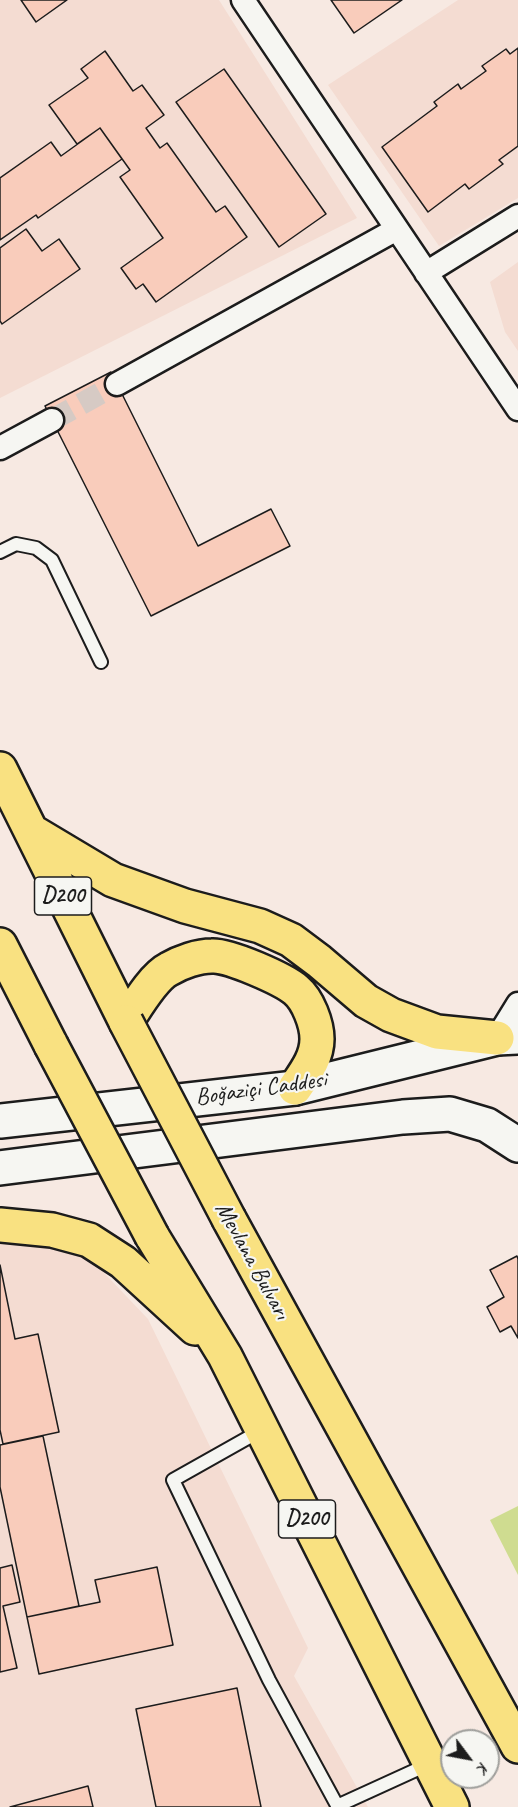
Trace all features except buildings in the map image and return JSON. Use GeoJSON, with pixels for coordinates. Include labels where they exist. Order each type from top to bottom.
{"type":"FeatureCollection","features":[{"type":"Feature","properties":{"kind":"highway","name":"Mevlana Bulvarı"},"geometry":{"type":"LineString","coordinates":[[0,769],[126,1022],[229,1219],[518,1746]]}},
{"type":"Feature","properties":{"kind":"highway"},"geometry":{"type":"LineString","coordinates":[[31,831],[113,880],[185,906],[260,926],[291,940],[366,1001],[392,1015],[437,1032],[507,1038]]}},
{"type":"Feature","properties":{"kind":"highway","name":"D200"},"geometry":{"type":"LineString","coordinates":[[0,945],[11,982],[51,1045],[152,1236],[225,1356],[452,1807]]}},
{"type":"Feature","properties":{"kind":"highway"},"geometry":{"type":"LineString","coordinates":[[126,1022],[148,990],[166,970],[191,960],[214,956],[248,965],[297,990],[313,1015],[317,1040],[312,1063],[295,1088]]}},
{"type":"Feature","properties":{"kind":"highway"},"geometry":{"type":"LineString","coordinates":[[0,1225],[52,1230],[89,1240],[123,1262],[225,1356]]}},
{"type":"Feature","properties":{"kind":"main road","name":"Boğaziçi Caddesi"},"geometry":{"type":"LineString","coordinates":[[0,1121],[295,1088],[507,1038]]}},
{"type":"Feature","properties":{"kind":"main road","name":"Boğaziçi Caddesi"},"geometry":{"type":"LineString","coordinates":[[2,1168],[403,1116],[450,1114],[487,1125],[517,1143]]}},
{"type":"Feature","properties":{"kind":"street"},"geometry":{"type":"LineString","coordinates":[[243,0],[518,409]]}},
{"type":"Feature","properties":{"kind":"street"},"geometry":{"type":"LineString","coordinates":[[426,273],[518,216]]}},
{"type":"Feature","properties":{"kind":"street"},"geometry":{"type":"LineString","coordinates":[[117,384],[397,229]]}},
{"type":"Feature","properties":{"kind":"street"},"geometry":{"type":"LineString","coordinates":[[0,448],[52,420]]}},
{"type":"Feature","properties":{"kind":"street"},"geometry":{"type":"LineString","coordinates":[[507,1038],[518,1004]]}},
{"type":"Feature","properties":{"kind":"lane"},"geometry":{"type":"LineString","coordinates":[[0,552],[16,544],[36,548],[52,560],[101,662]]}},
{"type":"Feature","properties":{"kind":"lane"},"geometry":{"type":"LineString","coordinates":[[262,1430],[173,1480],[269,1680],[338,1807],[430,1764]]}},
{"type":"Feature","properties":{"kind":"shaded area"},"geometry":{"type":"Polygon","coordinates":[[[0,0],[219,0],[357,218],[0,398],[0,0]]]}},
{"type":"Feature","properties":{"kind":"shaded area"},"geometry":{"type":"Polygon","coordinates":[[[458,0],[518,0],[518,198],[439,246],[328,85],[458,0]]]}},
{"type":"Feature","properties":{"kind":"shaded area"},"geometry":{"type":"Polygon","coordinates":[[[518,262],[518,351],[505,332],[490,282],[518,262]]]}},
{"type":"Feature","properties":{"kind":"shaded area"},"geometry":{"type":"Polygon","coordinates":[[[0,1239],[23,1241],[88,1256],[148,1319],[308,1648],[294,1676],[368,1807],[0,1807],[0,1239]]]}},
{"type":"Feature","properties":{"kind":"green space"},"geometry":{"type":"Polygon","coordinates":[[[518,1506],[518,1575],[490,1520],[518,1506]]]}},
{"type":"Feature","properties":{"kind":"tunnel"},"geometry":{"type":"LineString","coordinates":[[52,420],[117,384]]}}]}
